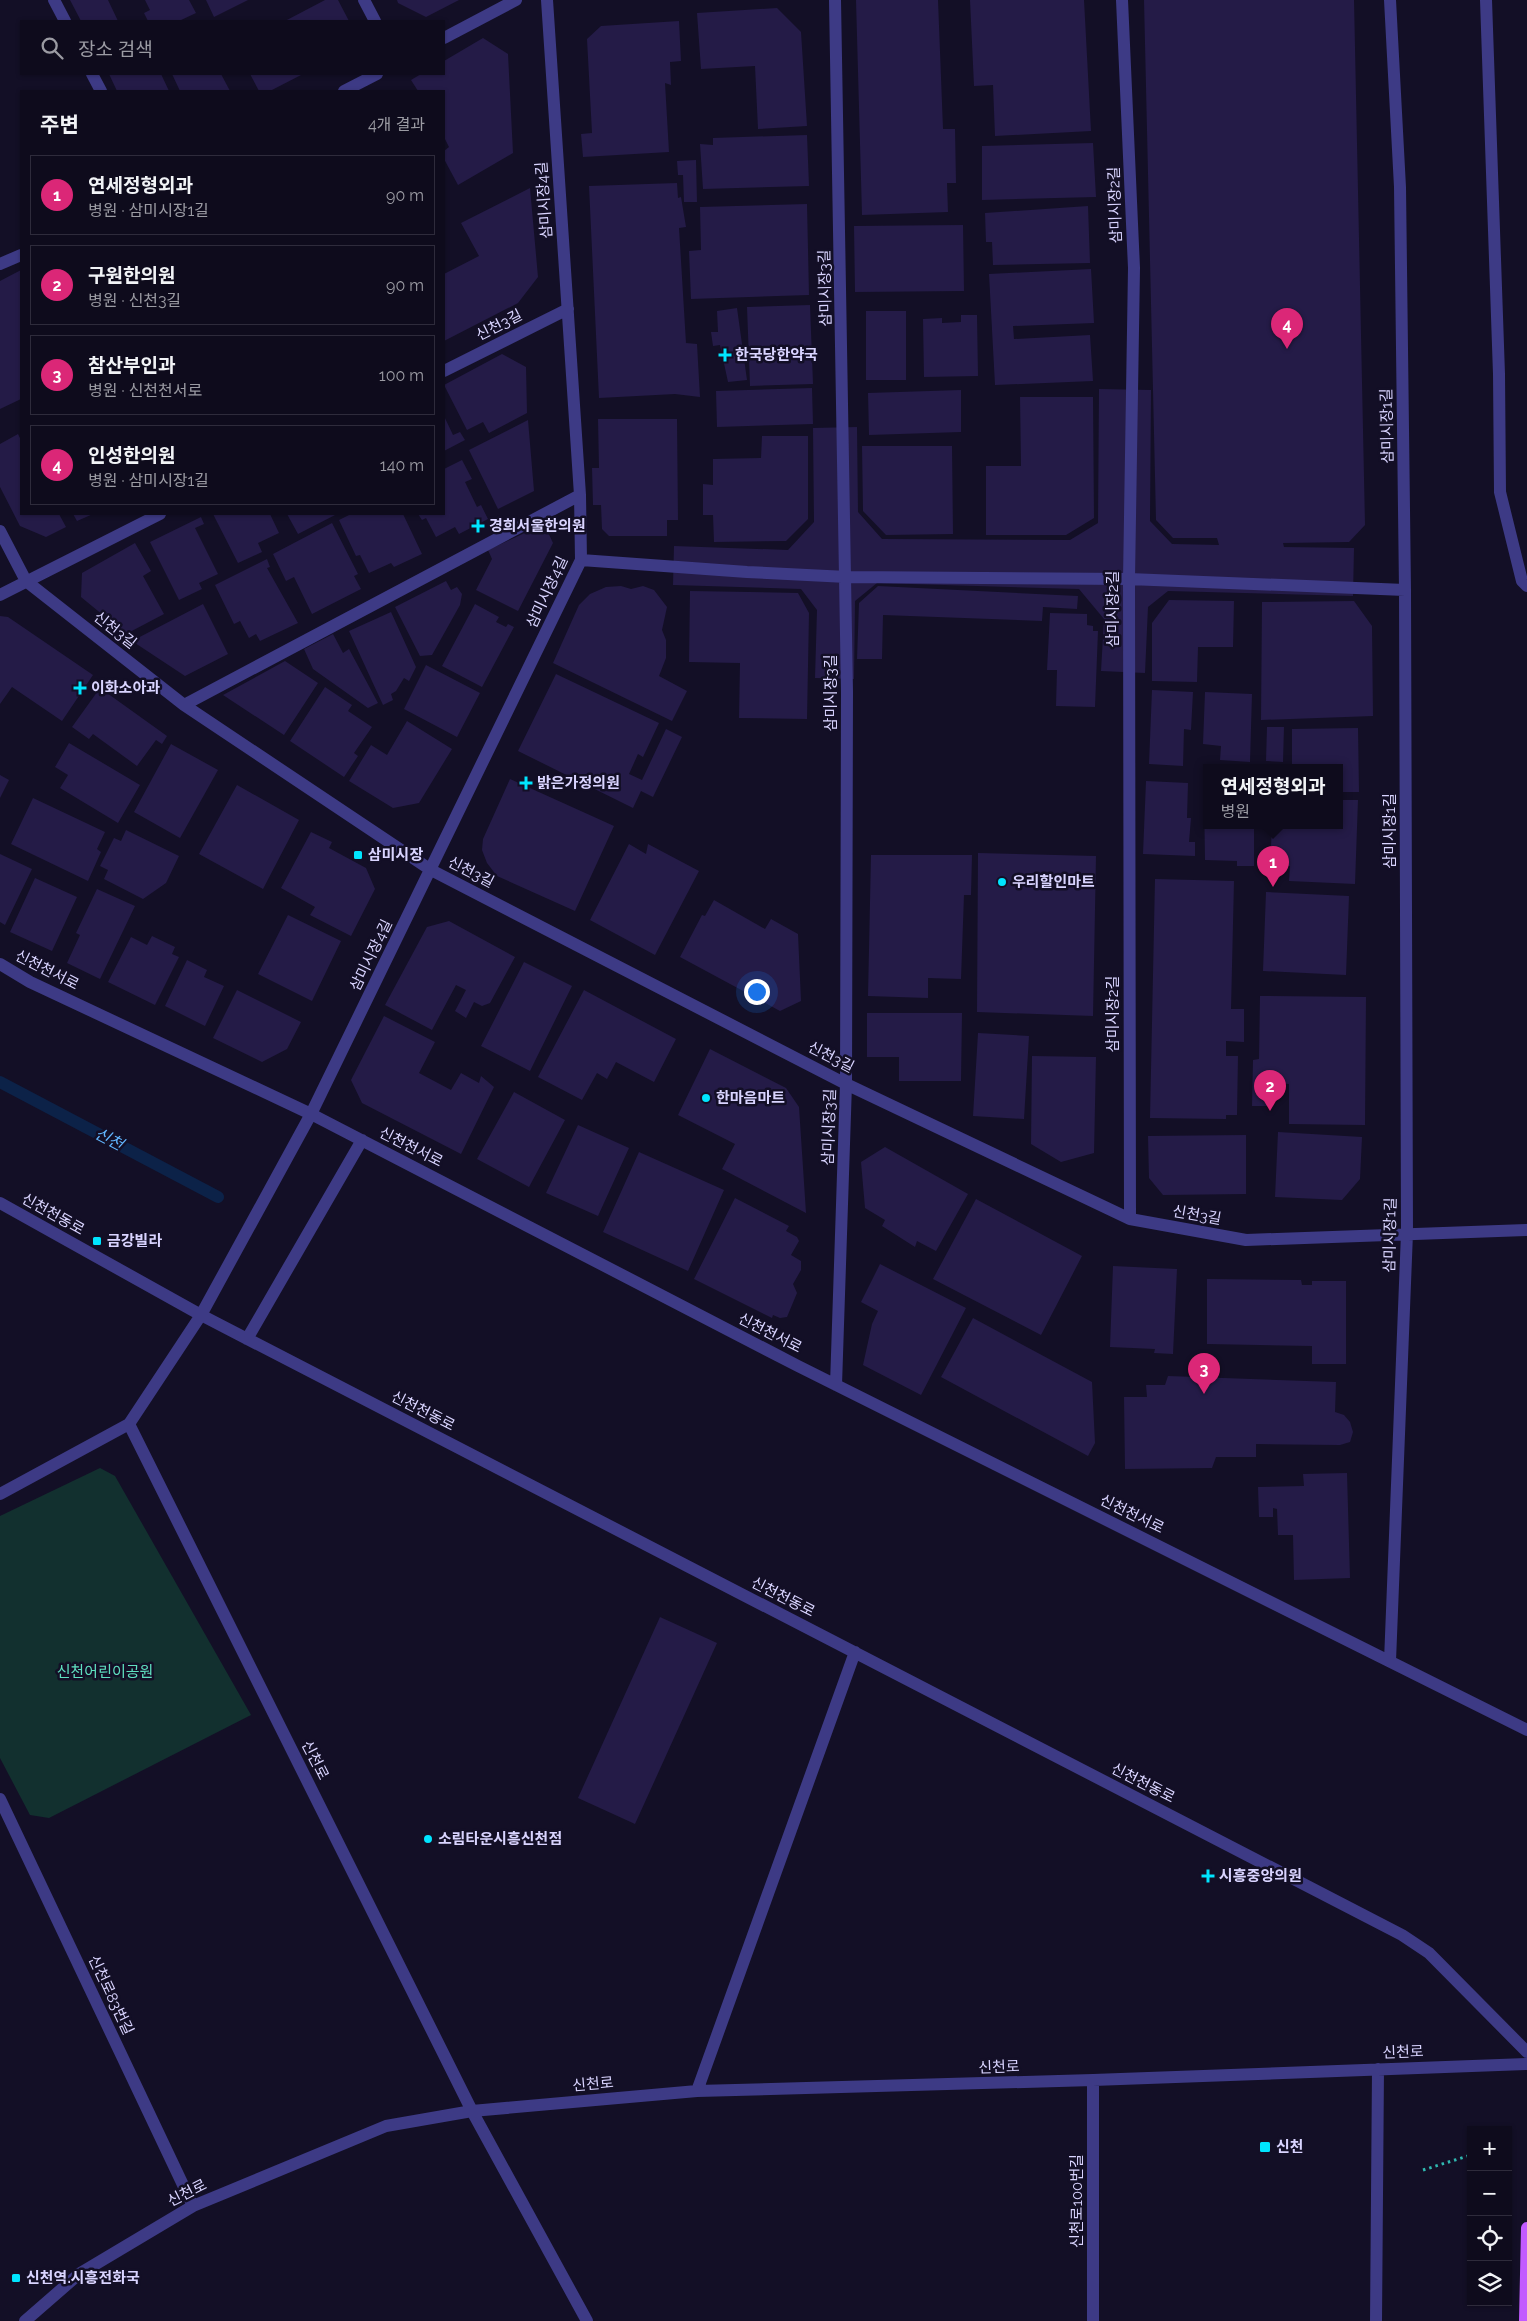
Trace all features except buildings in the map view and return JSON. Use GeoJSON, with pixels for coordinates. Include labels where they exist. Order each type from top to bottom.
{"type":"FeatureCollection","features":[{"type":"Feature","properties":{"kind":"main road"},"geometry":{"type":"LineString","coordinates":[[1525,2321],[1527,2228]]}},
{"type":"Feature","properties":{"kind":"street"},"geometry":{"type":"LineString","coordinates":[[54,0],[64,20]]}},
{"type":"Feature","properties":{"kind":"street"},"geometry":{"type":"LineString","coordinates":[[364,0],[374,20]]}},
{"type":"Feature","properties":{"kind":"street"},"geometry":{"type":"LineString","coordinates":[[445,37],[516,0]]}},
{"type":"Feature","properties":{"kind":"street","name":"삼미시장4길"},"geometry":{"type":"LineString","coordinates":[[129,1424],[221,1282],[296,1143],[581,560],[580,495],[547,0]]}},
{"type":"Feature","properties":{"kind":"street","name":"삼미시장3길"},"geometry":{"type":"LineString","coordinates":[[835,0],[847,576],[846,1084],[836,1385]]}},
{"type":"Feature","properties":{"kind":"street","name":"삼미시장2길"},"geometry":{"type":"LineString","coordinates":[[1122,0],[1134,268],[1129,579],[1130,1219]]}},
{"type":"Feature","properties":{"kind":"street","name":"삼미시장1길"},"geometry":{"type":"LineString","coordinates":[[1390,0],[1400,187],[1406,590],[1407,1233],[1390,1661]]}},
{"type":"Feature","properties":{"kind":"street"},"geometry":{"type":"LineString","coordinates":[[1486,0],[1498,346],[1500,492],[1522,581],[1527,586]]}},
{"type":"Feature","properties":{"kind":"street"},"geometry":{"type":"LineString","coordinates":[[93,75],[100,90]]}},
{"type":"Feature","properties":{"kind":"street"},"geometry":{"type":"LineString","coordinates":[[346,90],[375,75]]}},
{"type":"Feature","properties":{"kind":"street"},"geometry":{"type":"LineString","coordinates":[[0,264],[20,254]]}},
{"type":"Feature","properties":{"kind":"street","name":"신천3길"},"geometry":{"type":"LineString","coordinates":[[445,370],[568,309]]}},
{"type":"Feature","properties":{"kind":"street"},"geometry":{"type":"LineString","coordinates":[[184,705],[580,495]]}},
{"type":"Feature","properties":{"kind":"street"},"geometry":{"type":"LineString","coordinates":[[0,595],[158,515]]}},
{"type":"Feature","properties":{"kind":"street","name":"신천3길"},"geometry":{"type":"LineString","coordinates":[[0,531],[26,581],[184,705],[431,870],[846,1084],[1130,1219],[1246,1240],[1527,1230]]}},
{"type":"Feature","properties":{"kind":"street"},"geometry":{"type":"LineString","coordinates":[[581,560],[676,568],[847,576],[1129,579],[1406,590]]}},
{"type":"Feature","properties":{"kind":"street","name":"신천천서로"},"geometry":{"type":"LineString","coordinates":[[0,964],[30,982],[311,1114],[836,1385],[1527,1730]]}},
{"type":"Feature","properties":{"kind":"street"},"geometry":{"type":"LineString","coordinates":[[247,1339],[362,1140]]}},
{"type":"Feature","properties":{"kind":"street","name":"신천천동로"},"geometry":{"type":"LineString","coordinates":[[0,1203],[200,1315],[1402,1935],[1429,1953],[1527,2052]]}},
{"type":"Feature","properties":{"kind":"street"},"geometry":{"type":"LineString","coordinates":[[0,1494],[129,1424]]}},
{"type":"Feature","properties":{"kind":"street","name":"신천로"},"geometry":{"type":"LineString","coordinates":[[129,1424],[472,2111]]}},
{"type":"Feature","properties":{"kind":"street"},"geometry":{"type":"LineString","coordinates":[[697,2091],[856,1652]]}},
{"type":"Feature","properties":{"kind":"street","name":"신천로83번길"},"geometry":{"type":"LineString","coordinates":[[0,1799],[193,2206]]}},
{"type":"Feature","properties":{"kind":"street","name":"신천로"},"geometry":{"type":"LineString","coordinates":[[25,2321],[80,2274],[193,2206],[386,2126],[472,2111],[697,2091],[1093,2080],[1527,2064]]}},
{"type":"Feature","properties":{"kind":"street"},"geometry":{"type":"LineString","coordinates":[[1376,2321],[1378,2069]]}},
{"type":"Feature","properties":{"kind":"street","name":"신천로100번길"},"geometry":{"type":"LineString","coordinates":[[1093,2080],[1093,2321]]}},
{"type":"Feature","properties":{"kind":"street"},"geometry":{"type":"LineString","coordinates":[[472,2111],[587,2321]]}},
{"type":"Feature","properties":{"kind":"path"},"geometry":{"type":"LineString","coordinates":[[1423,2170],[1467,2156]]}},
{"type":"Feature","properties":{"kind":"green space","name":"신천어린이공원"},"geometry":{"type":"Polygon","coordinates":[[[100,1468],[115,1476],[251,1715],[49,1818],[30,1815],[0,1758],[0,1516],[100,1468]]]}},
{"type":"Feature","properties":{"kind":"waterway","name":"신천"},"geometry":{"type":"LineString","coordinates":[[0,1082],[218,1197]]}},
{"type":"Feature","properties":{"kind":"place","name":"인성한의원"},"geometry":{"type":"Point","coordinates":[1287,349]}},
{"type":"Feature","properties":{"kind":"place","name":"한국당한약국"},"geometry":{"type":"Point","coordinates":[725,355]}},
{"type":"Feature","properties":{"kind":"place","name":"경희서울한의원"},"geometry":{"type":"Point","coordinates":[478,526]}},
{"type":"Feature","properties":{"kind":"place","name":"이화소아과"},"geometry":{"type":"Point","coordinates":[80,688]}},
{"type":"Feature","properties":{"kind":"place","name":"밝은가정의원"},"geometry":{"type":"Point","coordinates":[526,783]}},
{"type":"Feature","properties":{"kind":"place","name":"삼미시장"},"geometry":{"type":"Point","coordinates":[358,855]}},
{"type":"Feature","properties":{"kind":"place","name":"우리할인마트"},"geometry":{"type":"Point","coordinates":[1002,882]}},
{"type":"Feature","properties":{"kind":"place","name":"연세정형외과"},"geometry":{"type":"Point","coordinates":[1273,887]}},
{"type":"Feature","properties":{"kind":"place","name":"한마음마트"},"geometry":{"type":"Point","coordinates":[706,1098]}},
{"type":"Feature","properties":{"kind":"place","name":"구원한의원"},"geometry":{"type":"Point","coordinates":[1270,1111]}},
{"type":"Feature","properties":{"kind":"place","name":"금강빌라"},"geometry":{"type":"Point","coordinates":[97,1241]}},
{"type":"Feature","properties":{"kind":"place","name":"참산부인과"},"geometry":{"type":"Point","coordinates":[1204,1394]}},
{"type":"Feature","properties":{"kind":"place","name":"소림타운시흥신천점"},"geometry":{"type":"Point","coordinates":[428,1839]}},
{"type":"Feature","properties":{"kind":"place","name":"시흥중앙의원"},"geometry":{"type":"Point","coordinates":[1208,1876]}},
{"type":"Feature","properties":{"kind":"place","name":"신천"},"geometry":{"type":"Point","coordinates":[1265,2147]}},
{"type":"Feature","properties":{"kind":"place","name":"신천역.시흥전화국"},"geometry":{"type":"Point","coordinates":[16,2278]}}]}
